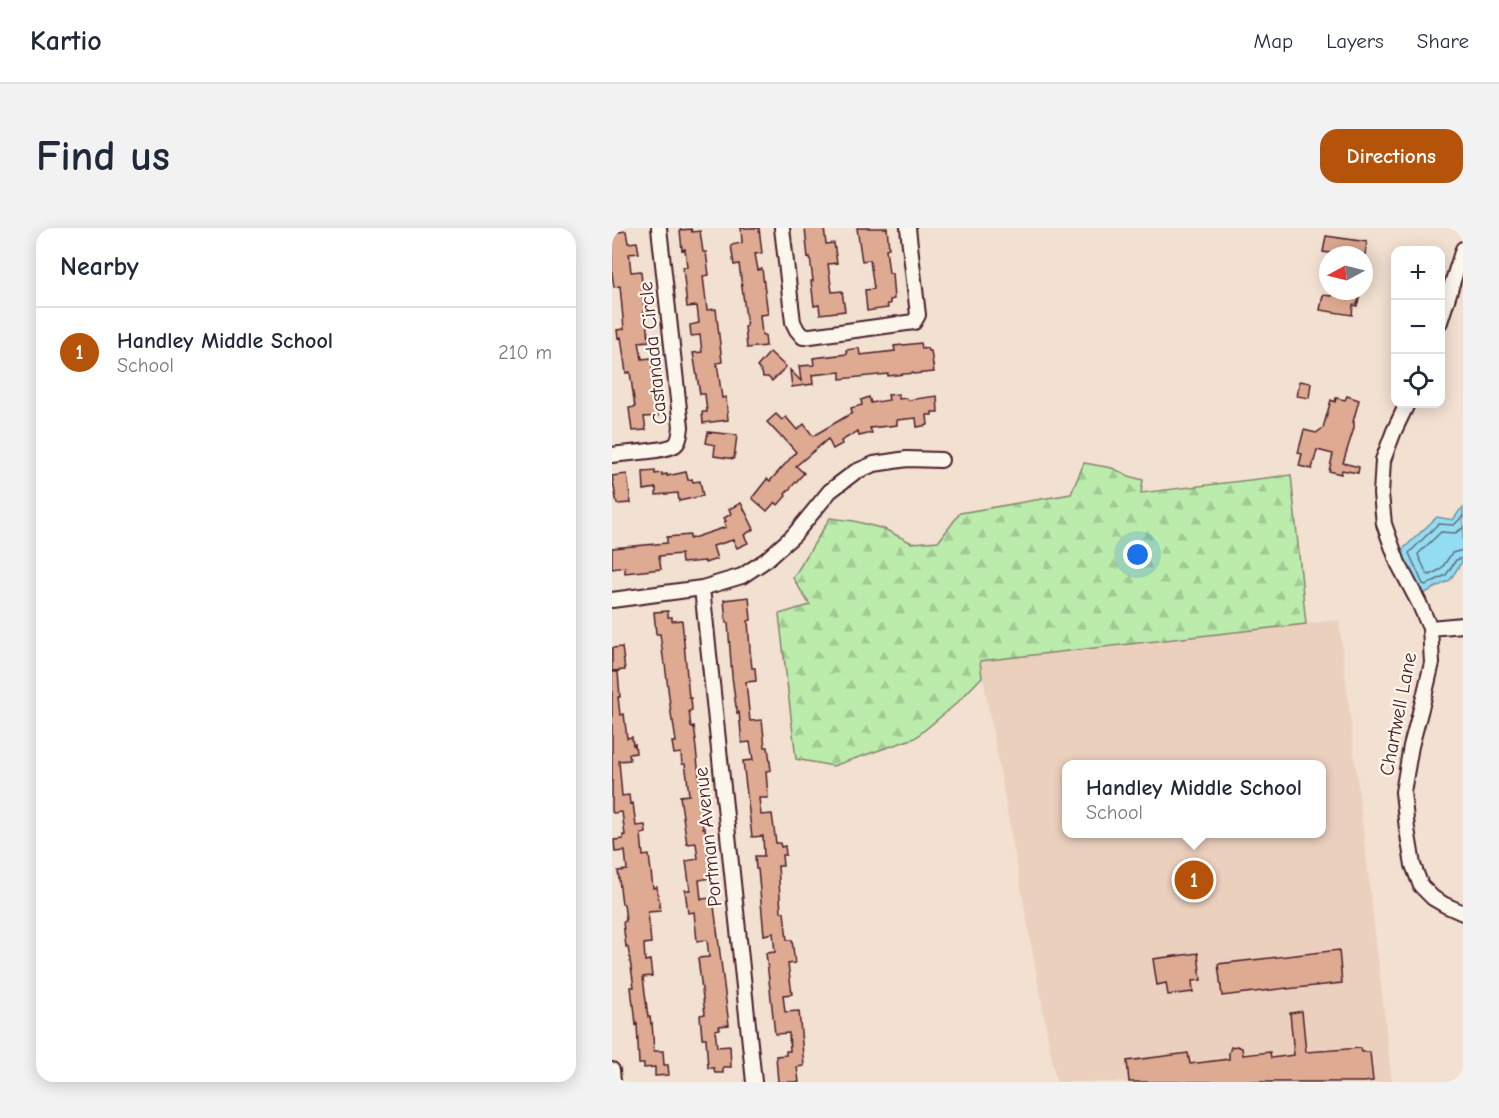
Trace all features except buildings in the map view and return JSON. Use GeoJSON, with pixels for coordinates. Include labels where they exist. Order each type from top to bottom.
{"type":"FeatureCollection","features":[{"type":"Feature","properties":{"kind":"street","name":"Castanada Circle"},"geometry":{"type":"LineString","coordinates":[[612,455],[666,448],[675,445],[680,438],[681,427],[659,228]]}},
{"type":"Feature","properties":{"kind":"street"},"geometry":{"type":"LineString","coordinates":[[782,228],[793,322],[803,337],[914,322],[918,315],[908,228]]}},
{"type":"Feature","properties":{"kind":"street"},"geometry":{"type":"LineString","coordinates":[[1445,306],[1463,249]]}},
{"type":"Feature","properties":{"kind":"street","name":"Chartwell Lane"},"geometry":{"type":"LineString","coordinates":[[1405,408],[1383,460],[1381,494],[1384,524],[1398,563],[1430,628],[1432,663],[1411,746],[1403,792],[1407,830],[1413,864],[1421,886],[1433,898],[1463,913]]}},
{"type":"Feature","properties":{"kind":"street"},"geometry":{"type":"LineString","coordinates":[[612,600],[702,588],[742,576],[766,560],[794,535],[830,491],[855,472],[874,464],[907,459],[942,460]]}},
{"type":"Feature","properties":{"kind":"street","name":"Portman Avenue"},"geometry":{"type":"LineString","coordinates":[[702,588],[754,1082]]}},
{"type":"Feature","properties":{"kind":"street"},"geometry":{"type":"LineString","coordinates":[[1430,628],[1463,625]]}},
{"type":"Feature","properties":{"kind":"street"},"geometry":{"type":"LineString","coordinates":[[612,1070],[613,1082]]}},
{"type":"Feature","properties":{"kind":"shaded area"},"geometry":{"type":"Polygon","coordinates":[[[1339,620],[1392,1082],[1056,1082],[980,661],[1339,620]]]}},
{"type":"Feature","properties":{"kind":"green space"},"geometry":{"type":"Polygon","coordinates":[[[1084,463],[1112,468],[1143,480],[1141,493],[1291,475],[1306,624],[980,661],[982,677],[957,703],[915,738],[833,766],[796,759],[779,614],[810,605],[793,578],[830,518],[854,521],[884,529],[912,543],[939,541],[960,513],[1071,494],[1084,463]]]}},
{"type":"Feature","properties":{"kind":"water"},"geometry":{"type":"Polygon","coordinates":[[[1463,508],[1463,560],[1450,580],[1423,594],[1401,551],[1437,517],[1453,520],[1463,508]]]}},
{"type":"Feature","properties":{"kind":"place","name":"Handley Middle School"},"geometry":{"type":"Point","coordinates":[1194,880]}}]}
